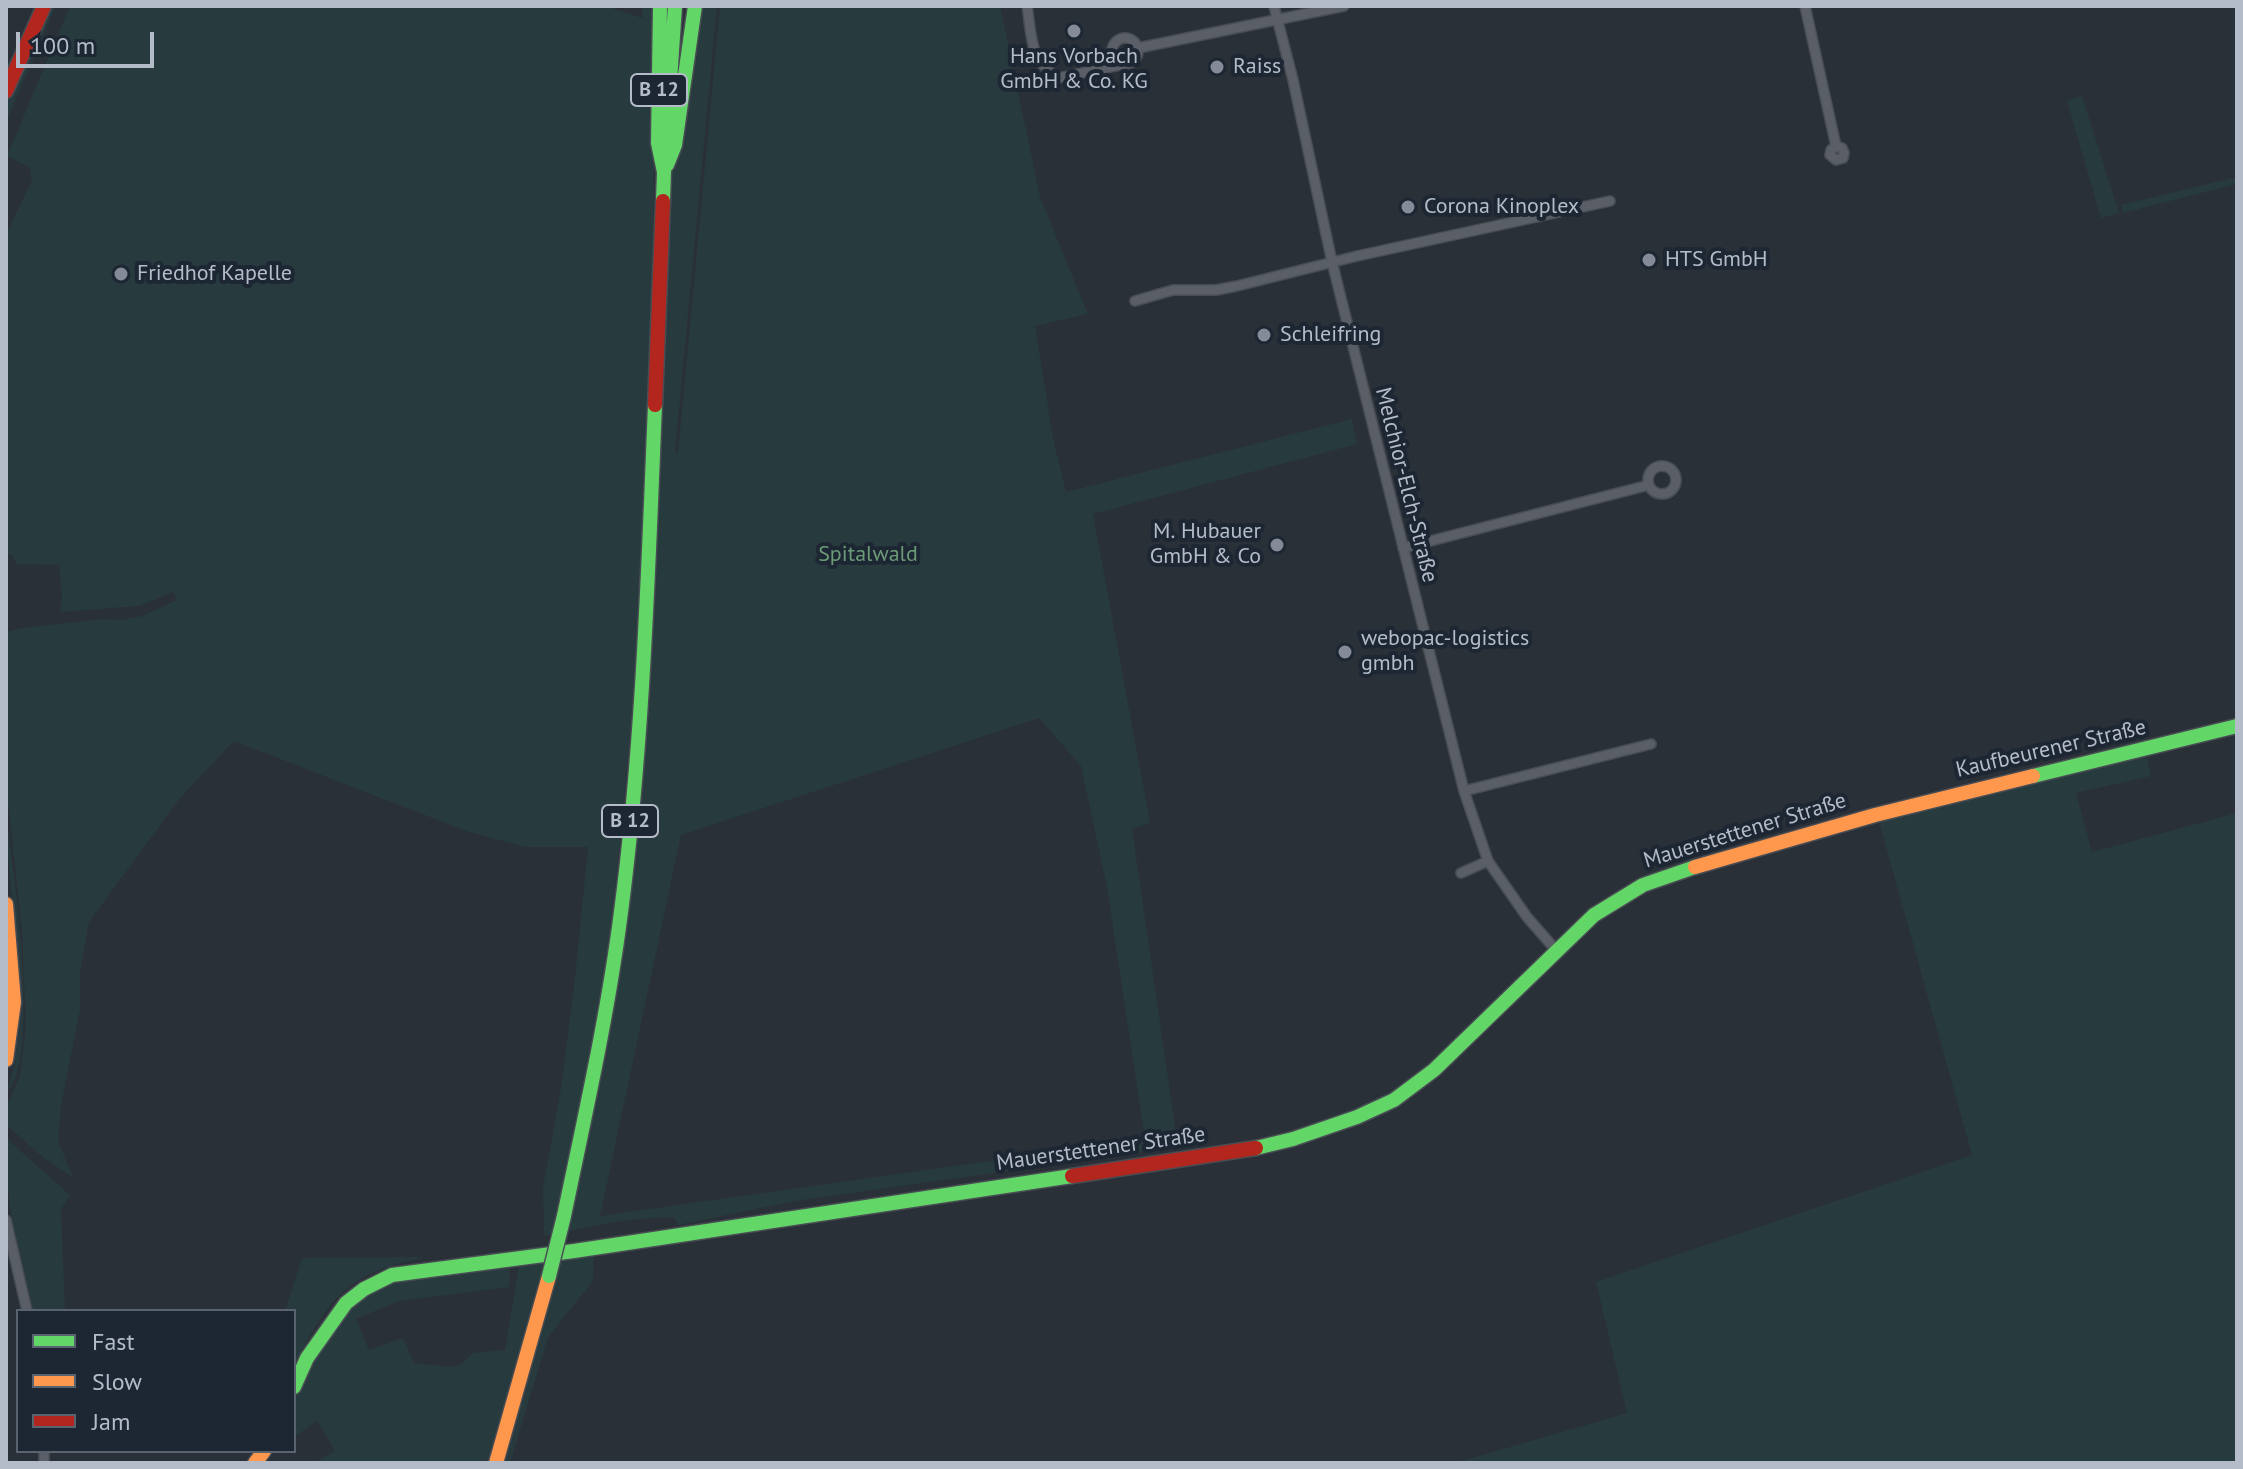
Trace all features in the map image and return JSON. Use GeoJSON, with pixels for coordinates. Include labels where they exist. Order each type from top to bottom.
{"type":"FeatureCollection","features":[{"type":"Feature","properties":{"kind":"main road"},"geometry":{"type":"LineString","coordinates":[[6,91],[44,6]]}},
{"type":"Feature","properties":{"kind":"main road","name":"B 12"},"geometry":{"type":"LineString","coordinates":[[660,6],[658,143],[664,172]]}},
{"type":"Feature","properties":{"kind":"main road","name":"B 12"},"geometry":{"type":"LineString","coordinates":[[496,1463],[564,1216],[608,998],[626,871],[644,600],[675,6]]}},
{"type":"Feature","properties":{"kind":"main road"},"geometry":{"type":"LineString","coordinates":[[664,172],[675,145],[695,6]]}},
{"type":"Feature","properties":{"kind":"main road","name":"Kaufbeurener Straße"},"geometry":{"type":"LineString","coordinates":[[1875,815],[2237,726]]}},
{"type":"Feature","properties":{"kind":"main road","name":"Mauerstettener Straße"},"geometry":{"type":"LineString","coordinates":[[296,1383],[307,1358],[346,1303],[364,1289],[392,1275],[1184,1160],[1293,1139],[1357,1117],[1394,1100],[1434,1070],[1555,949],[1603,907],[1664,876],[1875,815]]}},
{"type":"Feature","properties":{"kind":"main road"},"geometry":{"type":"LineString","coordinates":[[6,904],[13,986],[12,1023],[6,1060]]}},
{"type":"Feature","properties":{"kind":"street"},"geometry":{"type":"LineString","coordinates":[[1027,6],[1034,49],[1042,68],[1058,78],[1125,64],[1136,58],[1138,48],[1127,38],[1116,43],[1113,50],[1115,58],[1125,64]]}},
{"type":"Feature","properties":{"kind":"street","name":"Melchior-Elch-Straße"},"geometry":{"type":"LineString","coordinates":[[1274,6],[1332,262],[1464,791],[1488,861],[1527,917],[1555,949]]}},
{"type":"Feature","properties":{"kind":"street"},"geometry":{"type":"LineString","coordinates":[[1138,48],[1344,6]]}},
{"type":"Feature","properties":{"kind":"street"},"geometry":{"type":"LineString","coordinates":[[1805,6],[1836,146]]}},
{"type":"Feature","properties":{"kind":"street"},"geometry":{"type":"LineString","coordinates":[[1135,301],[1173,290],[1216,290],[1610,201]]}},
{"type":"Feature","properties":{"kind":"street"},"geometry":{"type":"LineString","coordinates":[[1403,548],[1649,485]]}},
{"type":"Feature","properties":{"kind":"street"},"geometry":{"type":"LineString","coordinates":[[1464,791],[1651,744]]}},
{"type":"Feature","properties":{"kind":"street"},"geometry":{"type":"LineString","coordinates":[[1461,873],[1488,861]]}},
{"type":"Feature","properties":{"kind":"street"},"geometry":{"type":"LineString","coordinates":[[6,1220],[9,1258],[26,1309]]}},
{"type":"Feature","properties":{"kind":"green space"},"geometry":{"type":"Polygon","coordinates":[[[52,6],[56,6],[6,122],[6,105],[52,6]]]}},
{"type":"Feature","properties":{"kind":"green space","name":"Spitalwald"},"geometry":{"type":"Polygon","coordinates":[[[70,6],[606,6],[642,18],[643,6],[655,6],[653,255],[645,503],[628,752],[602,999],[613,999],[661,368],[672,172],[679,145],[697,6],[717,6],[675,452],[678,453],[720,6],[1000,6],[1040,197],[1088,314],[1035,326],[1053,438],[1066,492],[1352,419],[1357,444],[1093,514],[1150,823],[1132,829],[1178,1147],[795,1201],[678,1225],[675,1218],[642,1219],[544,1236],[543,1188],[561,1088],[588,847],[525,847],[466,831],[234,741],[180,798],[89,922],[80,971],[80,1010],[61,1105],[58,1141],[74,1179],[39,1154],[6,1124],[6,1108],[20,1076],[26,1027],[22,930],[6,784],[6,636],[10,631],[22,628],[142,616],[177,600],[173,592],[139,606],[60,612],[59,565],[16,564],[12,554],[6,554],[6,235],[32,180],[30,168],[7,156],[70,6]],[[1039,718],[681,835],[600,1216],[1145,1139],[1107,887],[1081,766],[1039,718]]]}},
{"type":"Feature","properties":{"kind":"green space"},"geometry":{"type":"Polygon","coordinates":[[[2082,96],[2119,213],[2101,218],[2067,101],[2082,96]]]}},
{"type":"Feature","properties":{"kind":"green space"},"geometry":{"type":"Polygon","coordinates":[[[2237,177],[2237,184],[2123,213],[2121,205],[2237,177]]]}},
{"type":"Feature","properties":{"kind":"green space"},"geometry":{"type":"Polygon","coordinates":[[[2146,754],[2151,776],[2076,793],[2092,852],[2237,813],[2237,1463],[1455,1463],[1627,1413],[1596,1282],[1972,1155],[1878,818],[2146,754]]]}},
{"type":"Feature","properties":{"kind":"green space"},"geometry":{"type":"Polygon","coordinates":[[[6,812],[24,997],[19,1067],[10,1089],[20,1019],[20,985],[6,812]]]}},
{"type":"Feature","properties":{"kind":"green space"},"geometry":{"type":"Polygon","coordinates":[[[6,1138],[70,1195],[61,1209],[65,1309],[30,1309],[12,1226],[6,1138]]]}},
{"type":"Feature","properties":{"kind":"green space"},"geometry":{"type":"Polygon","coordinates":[[[594,1255],[593,1281],[548,1337],[510,1463],[501,1463],[555,1276],[540,1277],[527,1333],[488,1463],[313,1463],[335,1451],[317,1421],[296,1436],[296,1391],[333,1323],[379,1284],[510,1266],[509,1287],[399,1301],[356,1319],[369,1350],[403,1338],[414,1363],[451,1367],[462,1364],[472,1353],[505,1350],[519,1266],[594,1255]]]}},
{"type":"Feature","properties":{"kind":"green space"},"geometry":{"type":"Polygon","coordinates":[[[427,1257],[377,1271],[344,1291],[319,1321],[296,1361],[296,1309],[286,1309],[302,1258],[427,1257]]]}},
{"type":"Feature","properties":{"kind":"traffic: fast"},"geometry":{"type":"LineString","coordinates":[[660,6],[658,143],[664,172],[663,201]]}},
{"type":"Feature","properties":{"kind":"traffic: fast"},"geometry":{"type":"LineString","coordinates":[[664,172],[675,6]]}},
{"type":"Feature","properties":{"kind":"traffic: fast"},"geometry":{"type":"LineString","coordinates":[[667,165],[675,145],[695,6]]}},
{"type":"Feature","properties":{"kind":"traffic: fast"},"geometry":{"type":"LineString","coordinates":[[564,1216],[596,1064],[621,912],[635,786],[644,659],[655,405]]}},
{"type":"Feature","properties":{"kind":"traffic: fast"},"geometry":{"type":"LineString","coordinates":[[2033,776],[2237,726]]}},
{"type":"Feature","properties":{"kind":"traffic: fast"},"geometry":{"type":"LineString","coordinates":[[1256,1148],[1357,1117],[1394,1100],[1434,1070],[1594,915],[1643,885],[1695,867]]}},
{"type":"Feature","properties":{"kind":"traffic: fast"},"geometry":{"type":"LineString","coordinates":[[296,1383],[307,1358],[346,1303],[364,1289],[392,1275],[574,1251],[1072,1176]]}},
{"type":"Feature","properties":{"kind":"traffic: fast"},"geometry":{"type":"LineString","coordinates":[[549,1276],[564,1216]]}},
{"type":"Feature","properties":{"kind":"traffic: slow"},"geometry":{"type":"LineString","coordinates":[[1695,867],[1875,815],[2033,776]]}},
{"type":"Feature","properties":{"kind":"traffic: slow"},"geometry":{"type":"LineString","coordinates":[[6,904],[14,1002],[6,1060]]}},
{"type":"Feature","properties":{"kind":"traffic: slow"},"geometry":{"type":"LineString","coordinates":[[496,1463],[549,1276]]}},
{"type":"Feature","properties":{"kind":"traffic: slow"},"geometry":{"type":"LineString","coordinates":[[255,1463],[262,1453]]}},
{"type":"Feature","properties":{"kind":"traffic: jam"},"geometry":{"type":"LineString","coordinates":[[6,91],[44,6]]}},
{"type":"Feature","properties":{"kind":"traffic: jam"},"geometry":{"type":"LineString","coordinates":[[655,405],[663,201]]}},
{"type":"Feature","properties":{"kind":"traffic: jam"},"geometry":{"type":"LineString","coordinates":[[1072,1176],[1256,1148]]}},
{"type":"Feature","properties":{"kind":"place","name":"Hans Vorbach GmbH & Co. KG"},"geometry":{"type":"Point","coordinates":[1074,31]}},
{"type":"Feature","properties":{"kind":"place","name":"Raiss"},"geometry":{"type":"Point","coordinates":[1217,67]}},
{"type":"Feature","properties":{"kind":"place","name":"Corona Kinoplex"},"geometry":{"type":"Point","coordinates":[1408,207]}},
{"type":"Feature","properties":{"kind":"place","name":"HTS GmbH"},"geometry":{"type":"Point","coordinates":[1649,260]}},
{"type":"Feature","properties":{"kind":"place","name":"Friedhof Kapelle"},"geometry":{"type":"Point","coordinates":[121,274]}},
{"type":"Feature","properties":{"kind":"place","name":"Schleifring"},"geometry":{"type":"Point","coordinates":[1264,335]}},
{"type":"Feature","properties":{"kind":"place","name":"M. Hubauer GmbH & Co"},"geometry":{"type":"Point","coordinates":[1277,545]}},
{"type":"Feature","properties":{"kind":"place","name":"webopac-logistics gmbh"},"geometry":{"type":"Point","coordinates":[1345,652]}}]}
